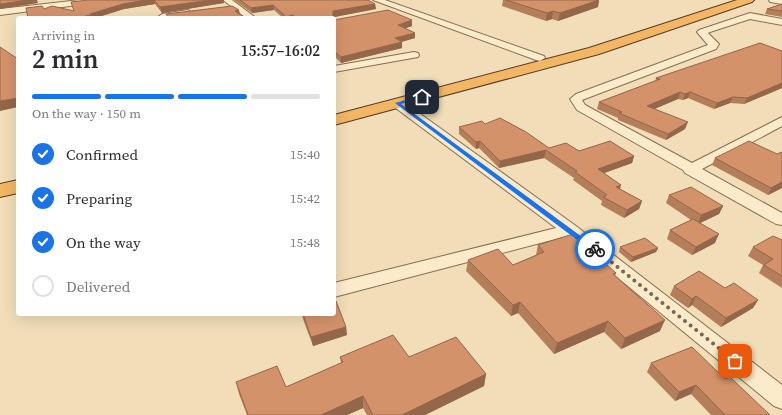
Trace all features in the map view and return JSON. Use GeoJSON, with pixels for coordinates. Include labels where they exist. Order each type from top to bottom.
{"type":"FeatureCollection","features":[{"type":"Feature","properties":{"kind":"highway"},"geometry":{"type":"LineString","coordinates":[[336,109],[593,44],[730,0]]}},
{"type":"Feature","properties":{"kind":"highway"},"geometry":{"type":"LineString","coordinates":[[336,119],[594,50],[748,0]]}},
{"type":"Feature","properties":{"kind":"highway"},"geometry":{"type":"LineString","coordinates":[[0,191],[16,187]]}},
{"type":"Feature","properties":{"kind":"highway"},"geometry":{"type":"LineString","coordinates":[[0,201],[16,197]]}},
{"type":"Feature","properties":{"kind":"street"},"geometry":{"type":"LineString","coordinates":[[0,12],[101,0]]}},
{"type":"Feature","properties":{"kind":"street"},"geometry":{"type":"LineString","coordinates":[[377,0],[540,58]]}},
{"type":"Feature","properties":{"kind":"street"},"geometry":{"type":"LineString","coordinates":[[773,0],[782,2]]}},
{"type":"Feature","properties":{"kind":"street"},"geometry":{"type":"LineString","coordinates":[[220,8],[231,3],[249,16]]}},
{"type":"Feature","properties":{"kind":"street"},"geometry":{"type":"LineString","coordinates":[[384,12],[399,9]]}},
{"type":"Feature","properties":{"kind":"street"},"geometry":{"type":"LineString","coordinates":[[169,16],[198,12]]}},
{"type":"Feature","properties":{"kind":"street"},"geometry":{"type":"LineString","coordinates":[[782,22],[750,16],[715,27],[702,32],[714,44],[712,47],[580,96],[576,99],[581,107],[690,170],[782,220]]}},
{"type":"Feature","properties":{"kind":"street"},"geometry":{"type":"LineString","coordinates":[[336,69],[414,55]]}},
{"type":"Feature","properties":{"kind":"street"},"geometry":{"type":"LineString","coordinates":[[398,103],[570,230],[782,399]]}},
{"type":"Feature","properties":{"kind":"street"},"geometry":{"type":"LineString","coordinates":[[690,170],[782,121]]}},
{"type":"Feature","properties":{"kind":"street"},"geometry":{"type":"LineString","coordinates":[[336,289],[570,230]]}},
{"type":"Feature","properties":{"kind":"building"},"geometry":{"type":"Polygon","coordinates":[[[0,0],[28,0],[0,4],[0,0]]]}},
{"type":"Feature","properties":{"kind":"building"},"geometry":{"type":"Polygon","coordinates":[[[88,0],[146,0],[123,4],[86,16],[28,16],[26,8],[42,6],[44,9],[52,6],[74,11],[71,2],[88,0]]]}},
{"type":"Feature","properties":{"kind":"building"},"geometry":{"type":"Polygon","coordinates":[[[154,0],[211,0],[160,7],[154,0]]]}},
{"type":"Feature","properties":{"kind":"building"},"geometry":{"type":"Polygon","coordinates":[[[240,0],[368,0],[375,4],[333,11],[333,16],[285,16],[273,5],[251,8],[240,0]]]}},
{"type":"Feature","properties":{"kind":"building"},"geometry":{"type":"Polygon","coordinates":[[[506,0],[599,0],[560,13],[553,11],[547,13],[506,0]]]}},
{"type":"Feature","properties":{"kind":"building"},"geometry":{"type":"Polygon","coordinates":[[[782,4],[782,11],[767,9],[782,4]]]}},
{"type":"Feature","properties":{"kind":"building"},"geometry":{"type":"Polygon","coordinates":[[[232,6],[239,10],[235,11],[242,16],[168,16],[166,14],[232,6]]]}},
{"type":"Feature","properties":{"kind":"building"},"geometry":{"type":"Polygon","coordinates":[[[388,10],[412,20],[398,25],[415,33],[395,38],[402,42],[341,57],[336,53],[336,20],[388,10]]]}},
{"type":"Feature","properties":{"kind":"building"},"geometry":{"type":"Polygon","coordinates":[[[760,43],[782,51],[782,83],[747,98],[733,97],[717,103],[690,92],[685,94],[680,92],[647,106],[688,122],[668,134],[619,113],[622,112],[599,102],[660,79],[656,78],[760,43]]]}},
{"type":"Feature","properties":{"kind":"building"},"geometry":{"type":"Polygon","coordinates":[[[0,47],[16,58],[16,98],[0,101],[0,47]]]}},
{"type":"Feature","properties":{"kind":"building"},"geometry":{"type":"Polygon","coordinates":[[[500,118],[526,132],[549,148],[566,143],[579,151],[610,141],[634,156],[598,169],[621,185],[616,187],[642,201],[627,210],[603,197],[607,195],[575,172],[577,171],[546,150],[500,161],[480,141],[476,142],[459,127],[482,121],[485,124],[500,118]]]}},
{"type":"Feature","properties":{"kind":"building"},"geometry":{"type":"Polygon","coordinates":[[[749,141],[777,154],[782,152],[782,182],[771,188],[715,158],[749,141]]]}},
{"type":"Feature","properties":{"kind":"building"},"geometry":{"type":"Polygon","coordinates":[[[691,187],[723,206],[701,215],[669,195],[691,187]]]}},
{"type":"Feature","properties":{"kind":"building"},"geometry":{"type":"Polygon","coordinates":[[[693,219],[719,234],[696,247],[670,230],[693,219]]]}},
{"type":"Feature","properties":{"kind":"building"},"geometry":{"type":"Polygon","coordinates":[[[573,234],[616,273],[613,274],[665,320],[625,338],[608,321],[557,343],[520,302],[513,305],[468,260],[498,249],[513,265],[544,252],[538,245],[573,234]]]}},
{"type":"Feature","properties":{"kind":"building"},"geometry":{"type":"Polygon","coordinates":[[[773,236],[782,240],[782,276],[764,265],[773,259],[753,247],[773,236]]]}},
{"type":"Feature","properties":{"kind":"building"},"geometry":{"type":"Polygon","coordinates":[[[645,238],[658,248],[633,257],[620,247],[645,238]]]}},
{"type":"Feature","properties":{"kind":"building"},"geometry":{"type":"Polygon","coordinates":[[[699,271],[725,288],[734,283],[758,300],[726,318],[696,296],[692,299],[674,286],[699,271]]]}},
{"type":"Feature","properties":{"kind":"building"},"geometry":{"type":"Polygon","coordinates":[[[336,301],[346,327],[311,337],[304,316],[336,316],[336,301]]]}},
{"type":"Feature","properties":{"kind":"building"},"geometry":{"type":"Polygon","coordinates":[[[393,335],[409,357],[456,337],[486,374],[402,415],[373,415],[363,396],[321,415],[248,415],[236,382],[277,366],[286,387],[343,362],[340,357],[393,335]]]}},
{"type":"Feature","properties":{"kind":"building"},"geometry":{"type":"Polygon","coordinates":[[[692,347],[725,379],[730,377],[770,415],[725,415],[696,385],[679,392],[651,363],[692,347]]]}},
{"type":"Feature","properties":{"kind":"way so far"},"geometry":{"type":"LineString","coordinates":[[595,249],[735,361]]}},
{"type":"Feature","properties":{"kind":"route"},"geometry":{"type":"LineString","coordinates":[[422,97],[398,103],[595,249]]}}]}
